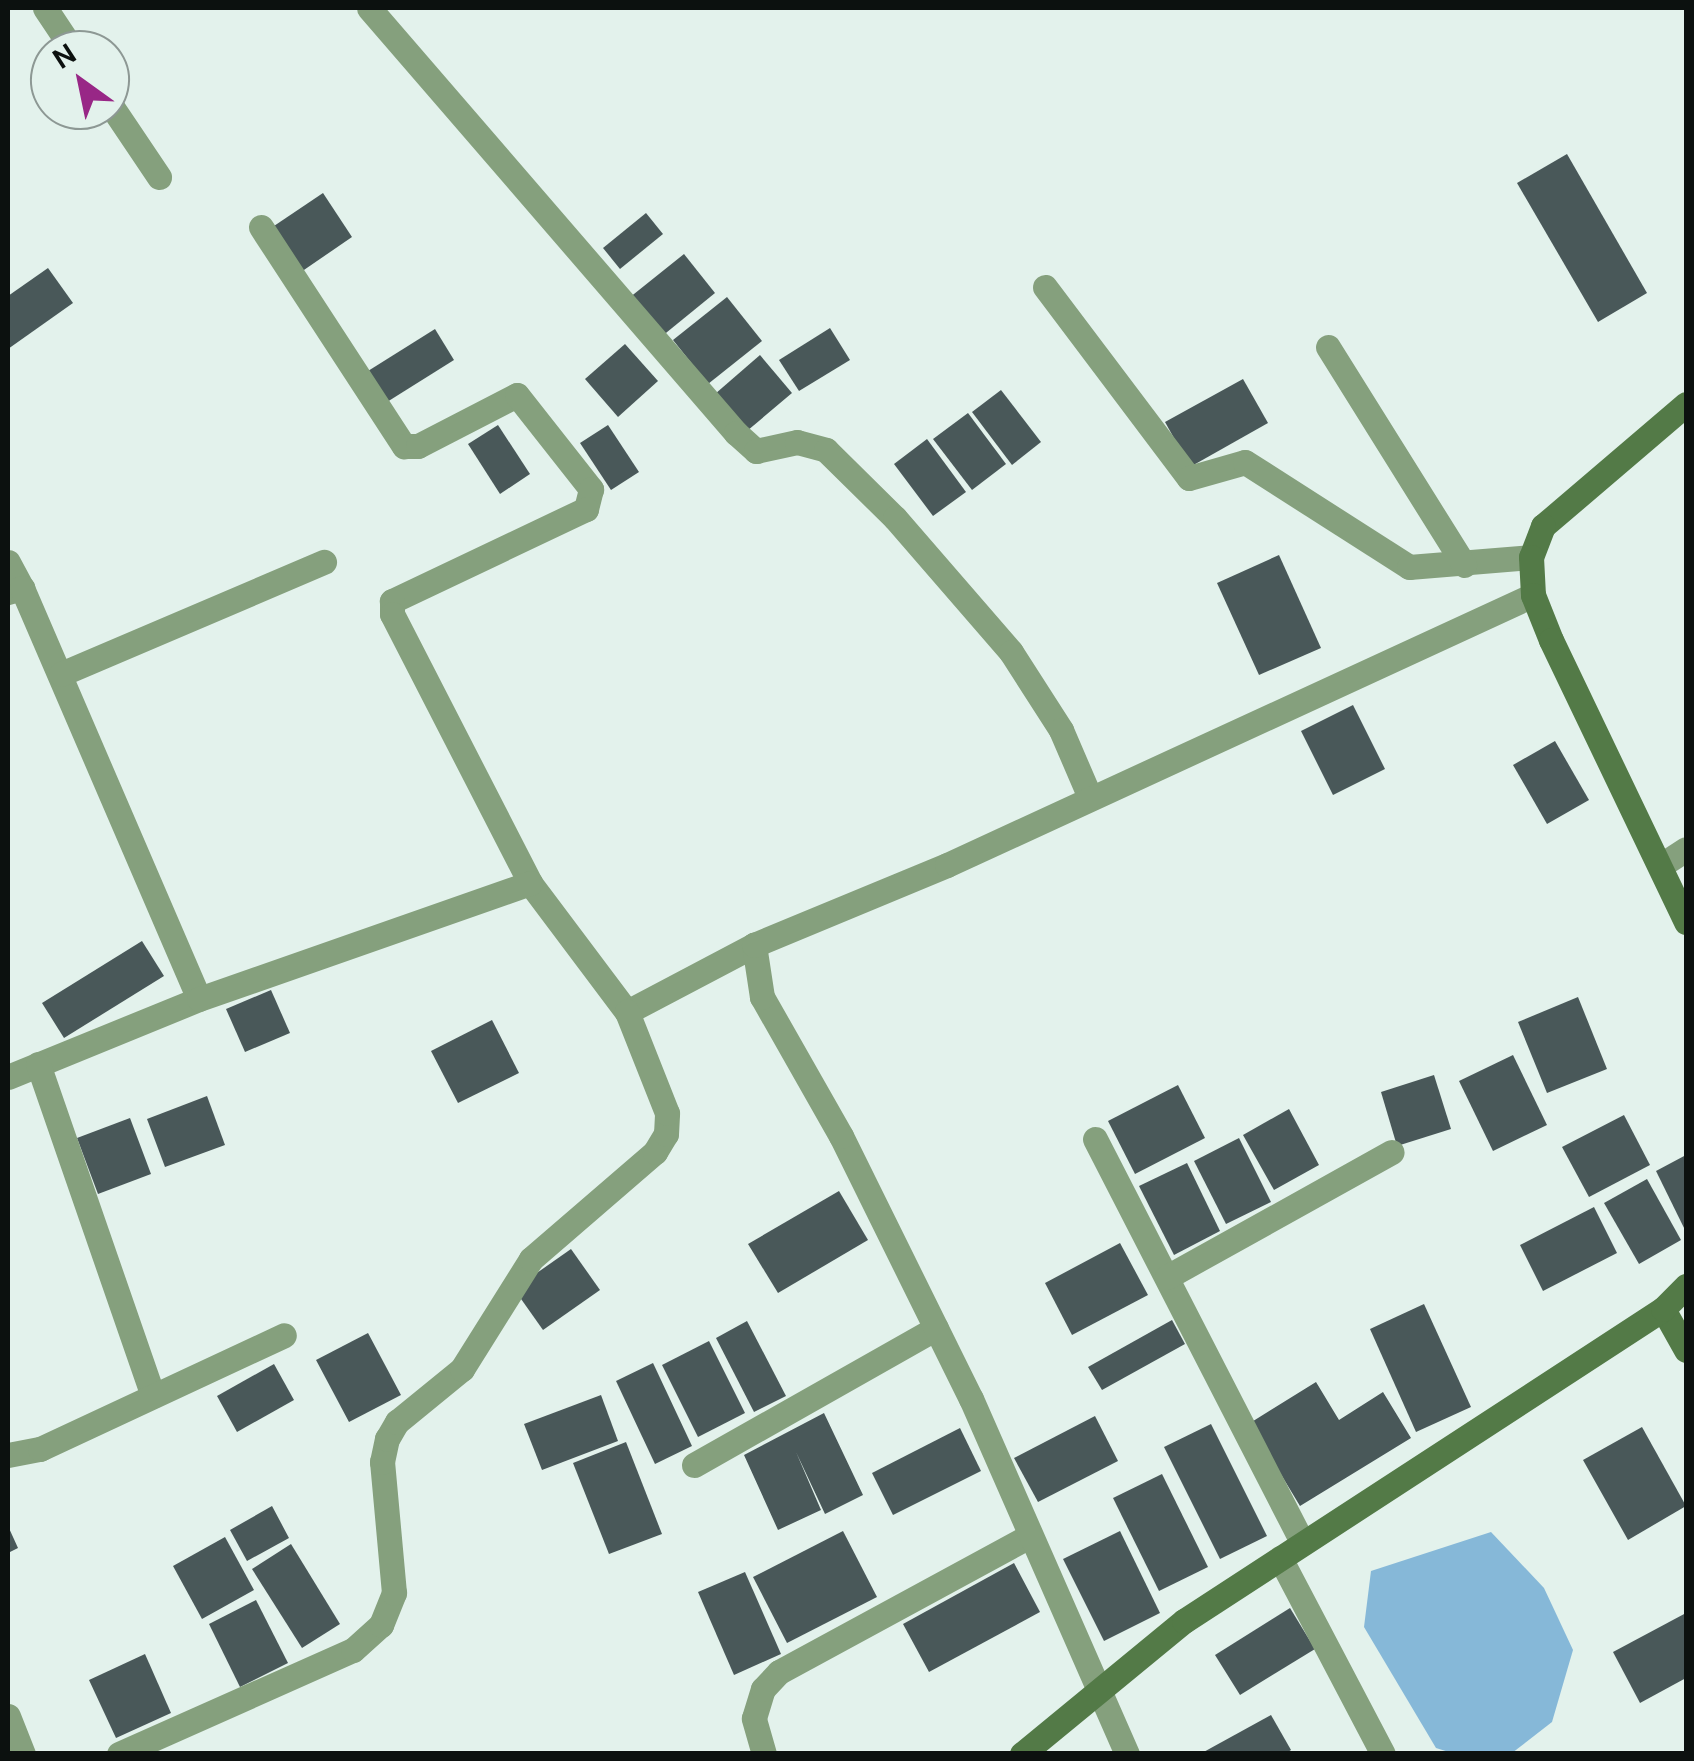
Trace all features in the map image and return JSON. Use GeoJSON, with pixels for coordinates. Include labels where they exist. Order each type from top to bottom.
{"type":"FeatureCollection","features":[{"type":"Feature","properties":{"kind":"street"},"geometry":{"type":"LineString","coordinates":[[45,8],[60,30]]}},
{"type":"Feature","properties":{"kind":"street"},"geometry":{"type":"LineString","coordinates":[[369,8],[736,433],[756,451],[797,442],[826,450],[895,518],[1011,652],[1061,730],[1089,794]]}},
{"type":"Feature","properties":{"kind":"street"},"geometry":{"type":"LineString","coordinates":[[128,130],[159,176]]}},
{"type":"Feature","properties":{"kind":"street"},"geometry":{"type":"LineString","coordinates":[[119,1754],[354,1650],[381,1625],[394,1593],[382,1462],[386,1439],[397,1422],[462,1370],[530,1259],[655,1152],[666,1134],[666,1114],[627,1012],[530,884],[392,614],[392,601],[586,509],[591,490],[517,394],[418,446],[404,446],[262,226]]}},
{"type":"Feature","properties":{"kind":"street"},"geometry":{"type":"LineString","coordinates":[[1045,287],[1189,478],[1245,462],[1394,562],[1424,570],[1530,557]]}},
{"type":"Feature","properties":{"kind":"street"},"geometry":{"type":"LineString","coordinates":[[1328,347],[1464,565]]}},
{"type":"Feature","properties":{"kind":"street"},"geometry":{"type":"LineString","coordinates":[[1686,404],[1543,526],[1530,557],[1533,595],[1663,864],[1686,922]]}},
{"type":"Feature","properties":{"kind":"street"},"geometry":{"type":"LineString","coordinates":[[8,562],[15,590],[61,674],[199,999]]}},
{"type":"Feature","properties":{"kind":"street"},"geometry":{"type":"LineString","coordinates":[[61,674],[324,562]]}},
{"type":"Feature","properties":{"kind":"street"},"geometry":{"type":"LineString","coordinates":[[627,1012],[754,945],[947,866],[1089,794],[1533,595]]}},
{"type":"Feature","properties":{"kind":"street"},"geometry":{"type":"LineString","coordinates":[[1663,864],[1686,848]]}},
{"type":"Feature","properties":{"kind":"street"},"geometry":{"type":"LineString","coordinates":[[8,1077],[199,999],[530,884]]}},
{"type":"Feature","properties":{"kind":"street"},"geometry":{"type":"LineString","coordinates":[[754,945],[762,997],[936,1328],[1095,1689],[1128,1754]]}},
{"type":"Feature","properties":{"kind":"street"},"geometry":{"type":"LineString","coordinates":[[38,1064],[153,1396]]}},
{"type":"Feature","properties":{"kind":"street"},"geometry":{"type":"LineString","coordinates":[[1094,1139],[1303,1543]]}},
{"type":"Feature","properties":{"kind":"street"},"geometry":{"type":"LineString","coordinates":[[1168,1277],[1392,1152]]}},
{"type":"Feature","properties":{"kind":"street"},"geometry":{"type":"LineString","coordinates":[[1022,1754],[1095,1689],[1280,1558],[1663,1309],[1686,1286]]}},
{"type":"Feature","properties":{"kind":"street"},"geometry":{"type":"LineString","coordinates":[[1663,1309],[1686,1350]]}},
{"type":"Feature","properties":{"kind":"street"},"geometry":{"type":"LineString","coordinates":[[694,1465],[936,1328]]}},
{"type":"Feature","properties":{"kind":"street"},"geometry":{"type":"LineString","coordinates":[[8,1455],[40,1449],[284,1335]]}},
{"type":"Feature","properties":{"kind":"street"},"geometry":{"type":"LineString","coordinates":[[764,1754],[754,1718],[763,1689],[779,1672],[1030,1536]]}},
{"type":"Feature","properties":{"kind":"street"},"geometry":{"type":"LineString","coordinates":[[1280,1558],[1383,1754]]}},
{"type":"Feature","properties":{"kind":"street"},"geometry":{"type":"LineString","coordinates":[[8,1716],[24,1754]]}},
{"type":"Feature","properties":{"kind":"water"},"geometry":{"type":"Polygon","coordinates":[[[1491,1532],[1544,1588],[1573,1650],[1552,1722],[1512,1753],[1452,1753],[1436,1748],[1364,1627],[1371,1571],[1491,1532]]]}},
{"type":"Feature","properties":{"kind":"building"},"geometry":{"type":"Polygon","coordinates":[[[1567,154],[1647,293],[1598,322],[1517,183],[1567,154]]]}},
{"type":"Feature","properties":{"kind":"building"},"geometry":{"type":"Polygon","coordinates":[[[323,193],[352,237],[301,272],[271,228],[323,193]]]}},
{"type":"Feature","properties":{"kind":"building"},"geometry":{"type":"Polygon","coordinates":[[[646,213],[663,234],[620,269],[603,248],[646,213]]]}},
{"type":"Feature","properties":{"kind":"building"},"geometry":{"type":"Polygon","coordinates":[[[684,254],[715,293],[661,337],[629,298],[684,254]]]}},
{"type":"Feature","properties":{"kind":"building"},"geometry":{"type":"Polygon","coordinates":[[[48,268],[73,303],[8,349],[8,296],[48,268]]]}},
{"type":"Feature","properties":{"kind":"building"},"geometry":{"type":"Polygon","coordinates":[[[727,297],[762,341],[708,384],[673,340],[727,297]]]}},
{"type":"Feature","properties":{"kind":"building"},"geometry":{"type":"Polygon","coordinates":[[[830,328],[850,360],[799,391],[779,360],[830,328]]]}},
{"type":"Feature","properties":{"kind":"building"},"geometry":{"type":"Polygon","coordinates":[[[435,329],[454,360],[387,402],[368,371],[435,329]]]}},
{"type":"Feature","properties":{"kind":"building"},"geometry":{"type":"Polygon","coordinates":[[[625,344],[658,381],[618,417],[585,379],[625,344]]]}},
{"type":"Feature","properties":{"kind":"building"},"geometry":{"type":"Polygon","coordinates":[[[760,355],[792,393],[747,431],[715,394],[760,355]]]}},
{"type":"Feature","properties":{"kind":"building"},"geometry":{"type":"Polygon","coordinates":[[[1243,379],[1268,423],[1190,467],[1165,422],[1243,379]]]}},
{"type":"Feature","properties":{"kind":"building"},"geometry":{"type":"Polygon","coordinates":[[[1001,390],[1041,442],[1012,465],[972,412],[1001,390]]]}},
{"type":"Feature","properties":{"kind":"building"},"geometry":{"type":"Polygon","coordinates":[[[968,413],[1006,464],[972,490],[933,439],[968,413]]]}},
{"type":"Feature","properties":{"kind":"building"},"geometry":{"type":"Polygon","coordinates":[[[498,425],[530,474],[500,494],[468,444],[498,425]]]}},
{"type":"Feature","properties":{"kind":"building"},"geometry":{"type":"Polygon","coordinates":[[[608,425],[639,472],[611,490],[580,443],[608,425]]]}},
{"type":"Feature","properties":{"kind":"building"},"geometry":{"type":"Polygon","coordinates":[[[927,439],[966,492],[933,516],[894,464],[927,439]]]}},
{"type":"Feature","properties":{"kind":"building"},"geometry":{"type":"Polygon","coordinates":[[[1279,555],[1321,648],[1259,675],[1217,583],[1279,555]]]}},
{"type":"Feature","properties":{"kind":"building"},"geometry":{"type":"Polygon","coordinates":[[[1353,705],[1385,769],[1333,795],[1301,731],[1353,705]]]}},
{"type":"Feature","properties":{"kind":"building"},"geometry":{"type":"Polygon","coordinates":[[[1555,741],[1589,800],[1547,824],[1513,765],[1555,741]]]}},
{"type":"Feature","properties":{"kind":"building"},"geometry":{"type":"Polygon","coordinates":[[[142,941],[164,976],[64,1038],[42,1003],[142,941]]]}},
{"type":"Feature","properties":{"kind":"building"},"geometry":{"type":"Polygon","coordinates":[[[271,990],[290,1033],[245,1052],[226,1009],[271,990]]]}},
{"type":"Feature","properties":{"kind":"building"},"geometry":{"type":"Polygon","coordinates":[[[1578,997],[1607,1069],[1547,1093],[1518,1022],[1578,997]]]}},
{"type":"Feature","properties":{"kind":"building"},"geometry":{"type":"Polygon","coordinates":[[[492,1020],[519,1073],[458,1103],[431,1051],[492,1020]]]}},
{"type":"Feature","properties":{"kind":"building"},"geometry":{"type":"Polygon","coordinates":[[[1513,1055],[1547,1125],[1493,1151],[1459,1081],[1513,1055]]]}},
{"type":"Feature","properties":{"kind":"building"},"geometry":{"type":"Polygon","coordinates":[[[1434,1075],[1451,1129],[1397,1146],[1381,1092],[1434,1075]]]}},
{"type":"Feature","properties":{"kind":"building"},"geometry":{"type":"Polygon","coordinates":[[[1178,1085],[1205,1138],[1135,1174],[1108,1121],[1178,1085]]]}},
{"type":"Feature","properties":{"kind":"building"},"geometry":{"type":"Polygon","coordinates":[[[207,1096],[225,1145],[165,1167],[147,1119],[207,1096]]]}},
{"type":"Feature","properties":{"kind":"building"},"geometry":{"type":"Polygon","coordinates":[[[1289,1109],[1319,1165],[1274,1190],[1243,1135],[1289,1109]]]}},
{"type":"Feature","properties":{"kind":"building"},"geometry":{"type":"Polygon","coordinates":[[[1624,1115],[1650,1165],[1589,1197],[1562,1147],[1624,1115]]]}},
{"type":"Feature","properties":{"kind":"building"},"geometry":{"type":"Polygon","coordinates":[[[130,1118],[151,1174],[98,1194],[77,1138],[130,1118]]]}},
{"type":"Feature","properties":{"kind":"building"},"geometry":{"type":"Polygon","coordinates":[[[1239,1138],[1271,1202],[1226,1224],[1194,1161],[1239,1138]]]}},
{"type":"Feature","properties":{"kind":"building"},"geometry":{"type":"Polygon","coordinates":[[[1686,1155],[1686,1232],[1656,1171],[1686,1155]]]}},
{"type":"Feature","properties":{"kind":"building"},"geometry":{"type":"Polygon","coordinates":[[[1187,1163],[1220,1231],[1174,1255],[1139,1186],[1187,1163]]]}},
{"type":"Feature","properties":{"kind":"building"},"geometry":{"type":"Polygon","coordinates":[[[1647,1179],[1681,1240],[1639,1264],[1604,1203],[1647,1179]]]}},
{"type":"Feature","properties":{"kind":"building"},"geometry":{"type":"Polygon","coordinates":[[[839,1191],[868,1240],[778,1293],[748,1244],[839,1191]]]}},
{"type":"Feature","properties":{"kind":"building"},"geometry":{"type":"Polygon","coordinates":[[[1594,1207],[1617,1253],[1543,1291],[1520,1245],[1594,1207]]]}},
{"type":"Feature","properties":{"kind":"building"},"geometry":{"type":"Polygon","coordinates":[[[1120,1243],[1148,1295],[1072,1335],[1045,1283],[1120,1243]]]}},
{"type":"Feature","properties":{"kind":"building"},"geometry":{"type":"Polygon","coordinates":[[[571,1249],[600,1290],[543,1330],[514,1289],[571,1249]]]}},
{"type":"Feature","properties":{"kind":"building"},"geometry":{"type":"Polygon","coordinates":[[[1424,1304],[1471,1407],[1416,1432],[1370,1329],[1424,1304]]]}},
{"type":"Feature","properties":{"kind":"building"},"geometry":{"type":"Polygon","coordinates":[[[1172,1320],[1185,1344],[1102,1390],[1088,1367],[1172,1320]]]}},
{"type":"Feature","properties":{"kind":"building"},"geometry":{"type":"Polygon","coordinates":[[[747,1321],[786,1396],[754,1412],[716,1338],[747,1321]]]}},
{"type":"Feature","properties":{"kind":"building"},"geometry":{"type":"Polygon","coordinates":[[[368,1333],[401,1395],[349,1422],[316,1360],[368,1333]]]}},
{"type":"Feature","properties":{"kind":"building"},"geometry":{"type":"Polygon","coordinates":[[[709,1341],[745,1413],[698,1437],[662,1365],[709,1341]]]}},
{"type":"Feature","properties":{"kind":"building"},"geometry":{"type":"Polygon","coordinates":[[[653,1363],[692,1446],[655,1464],[616,1381],[653,1363]]]}},
{"type":"Feature","properties":{"kind":"building"},"geometry":{"type":"Polygon","coordinates":[[[274,1364],[294,1400],[237,1432],[217,1396],[274,1364]]]}},
{"type":"Feature","properties":{"kind":"building"},"geometry":{"type":"Polygon","coordinates":[[[1316,1382],[1339,1420],[1383,1392],[1411,1438],[1300,1506],[1250,1423],[1316,1382]]]}},
{"type":"Feature","properties":{"kind":"building"},"geometry":{"type":"Polygon","coordinates":[[[601,1395],[618,1441],[542,1470],[524,1424],[601,1395]]]}},
{"type":"Feature","properties":{"kind":"building"},"geometry":{"type":"Polygon","coordinates":[[[824,1413],[863,1495],[825,1514],[796,1452],[821,1510],[778,1530],[744,1455],[824,1413]]]}},
{"type":"Feature","properties":{"kind":"building"},"geometry":{"type":"Polygon","coordinates":[[[1095,1416],[1118,1461],[1038,1502],[1014,1458],[1095,1416]]]}},
{"type":"Feature","properties":{"kind":"building"},"geometry":{"type":"Polygon","coordinates":[[[1211,1424],[1267,1536],[1220,1559],[1164,1447],[1211,1424]]]}},
{"type":"Feature","properties":{"kind":"building"},"geometry":{"type":"Polygon","coordinates":[[[1642,1427],[1686,1506],[1628,1540],[1583,1460],[1642,1427]]]}},
{"type":"Feature","properties":{"kind":"building"},"geometry":{"type":"Polygon","coordinates":[[[960,1428],[981,1471],[893,1515],[872,1473],[960,1428]]]}},
{"type":"Feature","properties":{"kind":"building"},"geometry":{"type":"Polygon","coordinates":[[[626,1442],[662,1534],[609,1554],[573,1463],[626,1442]]]}},
{"type":"Feature","properties":{"kind":"building"},"geometry":{"type":"Polygon","coordinates":[[[1162,1474],[1208,1567],[1159,1591],[1113,1498],[1162,1474]]]}},
{"type":"Feature","properties":{"kind":"building"},"geometry":{"type":"Polygon","coordinates":[[[272,1506],[289,1538],[247,1561],[230,1530],[272,1506]]]}},
{"type":"Feature","properties":{"kind":"building"},"geometry":{"type":"Polygon","coordinates":[[[8,1526],[18,1548],[8,1553],[8,1526]]]}},
{"type":"Feature","properties":{"kind":"building"},"geometry":{"type":"Polygon","coordinates":[[[843,1531],[877,1597],[787,1643],[753,1577],[843,1531]]]}},
{"type":"Feature","properties":{"kind":"building"},"geometry":{"type":"Polygon","coordinates":[[[1120,1531],[1160,1613],[1104,1641],[1063,1559],[1120,1531]]]}},
{"type":"Feature","properties":{"kind":"building"},"geometry":{"type":"Polygon","coordinates":[[[225,1537],[254,1590],[202,1619],[173,1566],[225,1537]]]}},
{"type":"Feature","properties":{"kind":"building"},"geometry":{"type":"Polygon","coordinates":[[[291,1544],[340,1624],[302,1648],[252,1569],[291,1544]]]}},
{"type":"Feature","properties":{"kind":"building"},"geometry":{"type":"Polygon","coordinates":[[[1014,1563],[1040,1612],[929,1672],[903,1624],[1014,1563]]]}},
{"type":"Feature","properties":{"kind":"building"},"geometry":{"type":"Polygon","coordinates":[[[745,1572],[781,1654],[734,1675],[698,1592],[745,1572]]]}},
{"type":"Feature","properties":{"kind":"building"},"geometry":{"type":"Polygon","coordinates":[[[256,1600],[288,1663],[240,1687],[209,1624],[256,1600]]]}},
{"type":"Feature","properties":{"kind":"building"},"geometry":{"type":"Polygon","coordinates":[[[1290,1608],[1315,1649],[1240,1695],[1215,1655],[1290,1608]]]}},
{"type":"Feature","properties":{"kind":"building"},"geometry":{"type":"Polygon","coordinates":[[[1686,1613],[1686,1678],[1640,1703],[1613,1652],[1686,1613]]]}},
{"type":"Feature","properties":{"kind":"building"},"geometry":{"type":"Polygon","coordinates":[[[145,1654],[171,1713],[116,1738],[89,1680],[145,1654]]]}},
{"type":"Feature","properties":{"kind":"building"},"geometry":{"type":"Polygon","coordinates":[[[1271,1715],[1291,1750],[1285,1754],[1200,1754],[1271,1715]]]}}]}
